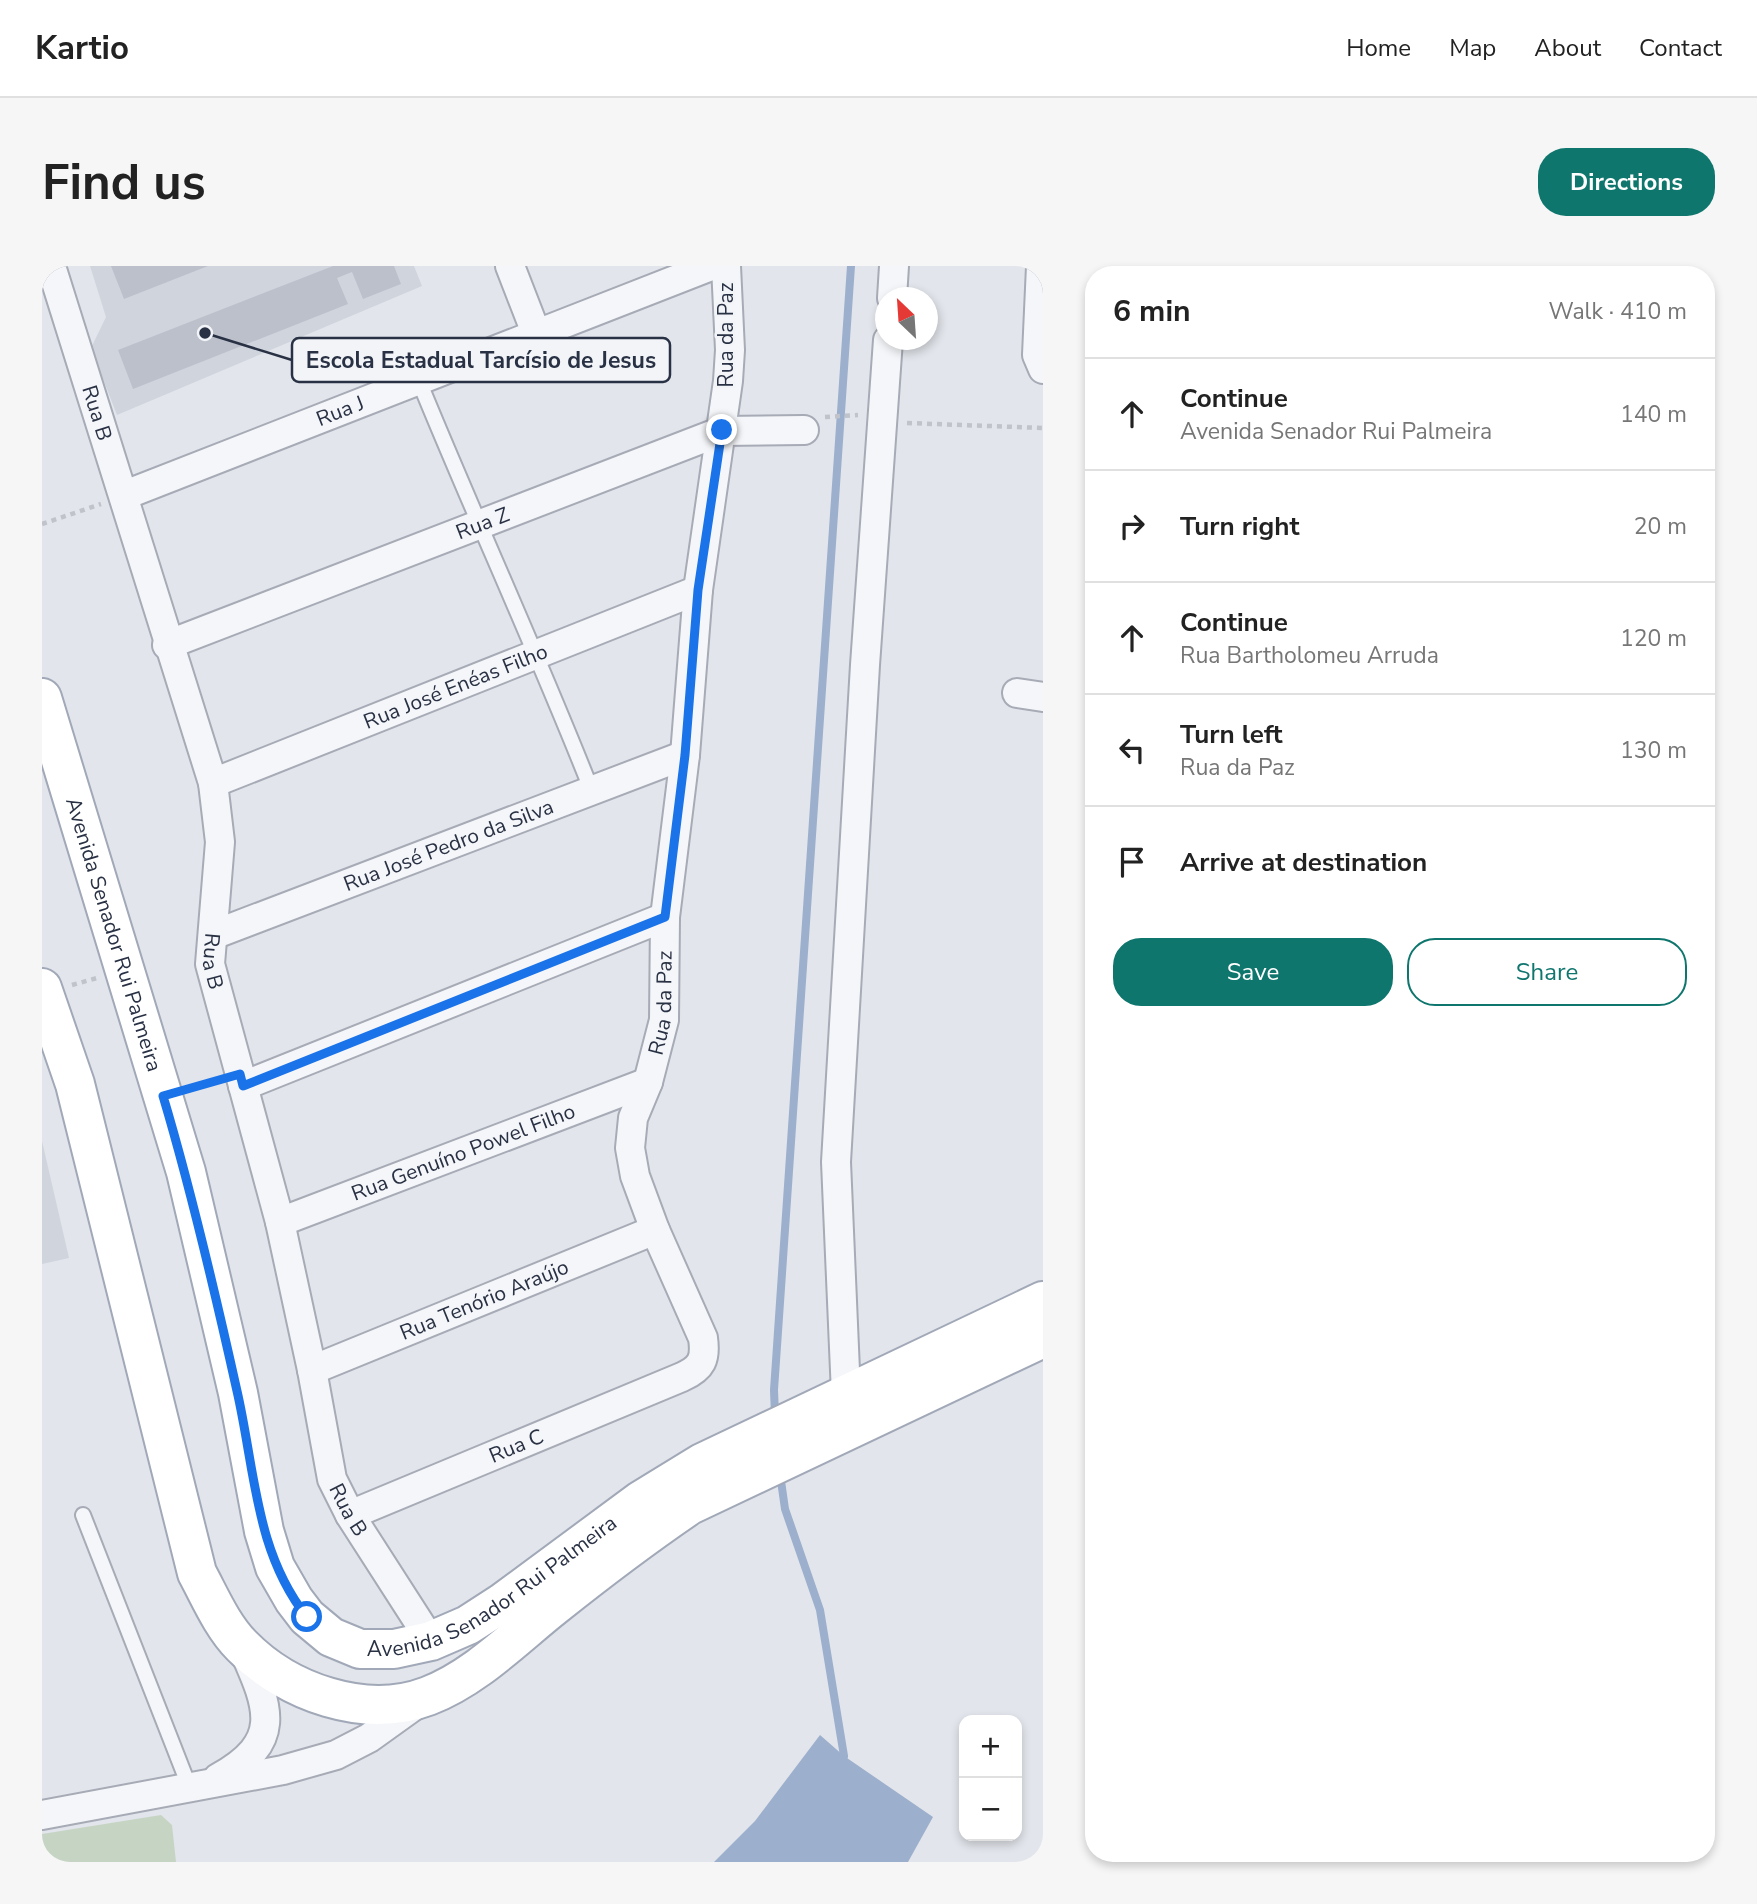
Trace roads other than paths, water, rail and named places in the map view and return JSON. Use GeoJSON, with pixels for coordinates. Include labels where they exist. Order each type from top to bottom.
{"type":"FeatureCollection","features":[{"type":"Feature","properties":{"kind":"main road","name":"Avenida Senador Rui Palmeira"},"geometry":{"type":"LineString","coordinates":[[42,698],[189,1185],[238,1393],[264,1531],[275,1567],[307,1617],[331,1637],[360,1649],[394,1649],[431,1641],[468,1625],[502,1603],[640,1501],[713,1475],[832,1413],[930,1372],[1043,1338]]}},
{"type":"Feature","properties":{"kind":"main road","name":"Avenida Senador Rui Palmeira"},"geometry":{"type":"LineString","coordinates":[[43,990],[57,1051],[75,1084],[197,1573],[217,1610],[241,1645],[282,1678],[327,1697],[356,1704],[390,1705],[427,1697],[485,1662],[648,1534],[713,1475]]}},
{"type":"Feature","properties":{"kind":"main road","name":"Avenida Senador Rui Palmeira"},"geometry":{"type":"LineString","coordinates":[[930,1372],[1043,1301]]}},
{"type":"Feature","properties":{"kind":"street","name":"Rua B"},"geometry":{"type":"LineString","coordinates":[[51,266],[125,495],[167,645],[213,783],[220,842],[210,964],[280,1222],[332,1479],[350,1515],[431,1641]]}},
{"type":"Feature","properties":{"kind":"street"},"geometry":{"type":"LineString","coordinates":[[510,266],[536,333]]}},
{"type":"Feature","properties":{"kind":"street","name":"Rua J"},"geometry":{"type":"LineString","coordinates":[[125,495],[711,266]]}},
{"type":"Feature","properties":{"kind":"street","name":"Rua da Paz"},"geometry":{"type":"LineString","coordinates":[[682,1377],[696,1371],[702,1363],[705,1353],[703,1338],[655,1230],[635,1176],[630,1148],[633,1118],[648,1082],[664,1020],[665,917],[685,755],[698,590],[722,430],[730,351],[726,266]]}},
{"type":"Feature","properties":{"kind":"street"},"geometry":{"type":"LineString","coordinates":[[892,287],[894,266]]}},
{"type":"Feature","properties":{"kind":"street"},"geometry":{"type":"LineString","coordinates":[[1041,266],[1037,355],[1043,369]]}},
{"type":"Feature","properties":{"kind":"street"},"geometry":{"type":"LineString","coordinates":[[832,1413],[836,1162],[864,665],[872,415],[886,350]]}},
{"type":"Feature","properties":{"kind":"street","name":"Rua Z"},"geometry":{"type":"LineString","coordinates":[[167,645],[722,430],[812,424]]}},
{"type":"Feature","properties":{"kind":"street","name":"Rua José Enéas Filho"},"geometry":{"type":"LineString","coordinates":[[213,783],[698,590]]}},
{"type":"Feature","properties":{"kind":"street","name":"Rua José Pedro da Silva"},"geometry":{"type":"LineString","coordinates":[[213,935],[685,755]]}},
{"type":"Feature","properties":{"kind":"street"},"geometry":{"type":"LineString","coordinates":[[241,1080],[665,917]]}},
{"type":"Feature","properties":{"kind":"street","name":"Rua Genuíno Powel Filho"},"geometry":{"type":"LineString","coordinates":[[280,1222],[648,1082]]}},
{"type":"Feature","properties":{"kind":"street","name":"Rua Tenório Araújo"},"geometry":{"type":"LineString","coordinates":[[312,1370],[655,1230]]}},
{"type":"Feature","properties":{"kind":"street","name":"Rua C"},"geometry":{"type":"LineString","coordinates":[[350,1515],[682,1377]]}},
{"type":"Feature","properties":{"kind":"street"},"geometry":{"type":"LineString","coordinates":[[199,1784],[255,1751],[265,1728],[266,1715],[258,1684],[241,1645]]}},
{"type":"Feature","properties":{"kind":"street"},"geometry":{"type":"LineString","coordinates":[[42,1815],[283,1770],[336,1755],[369,1738],[427,1697]]}},
{"type":"Feature","properties":{"kind":"lane"},"geometry":{"type":"LineString","coordinates":[[419,381],[478,526],[537,652],[591,789]]}},
{"type":"Feature","properties":{"kind":"lane"},"geometry":{"type":"LineString","coordinates":[[83,1515],[199,1784]]}},
{"type":"Feature","properties":{"kind":"water"},"geometry":{"type":"Polygon","coordinates":[[[820,1735],[844,1756],[933,1817],[908,1862],[714,1862],[755,1821],[820,1735]]]}},
{"type":"Feature","properties":{"kind":"waterway"},"geometry":{"type":"LineString","coordinates":[[775,1415],[774,1390],[851,266]]}},
{"type":"Feature","properties":{"kind":"waterway"},"geometry":{"type":"LineString","coordinates":[[780,1474],[785,1509],[820,1610],[844,1756]]}},
{"type":"Feature","properties":{"kind":"place","name":"Escola Estadual Tarcísio de Jesus"},"geometry":{"type":"Point","coordinates":[205,333]}}]}
